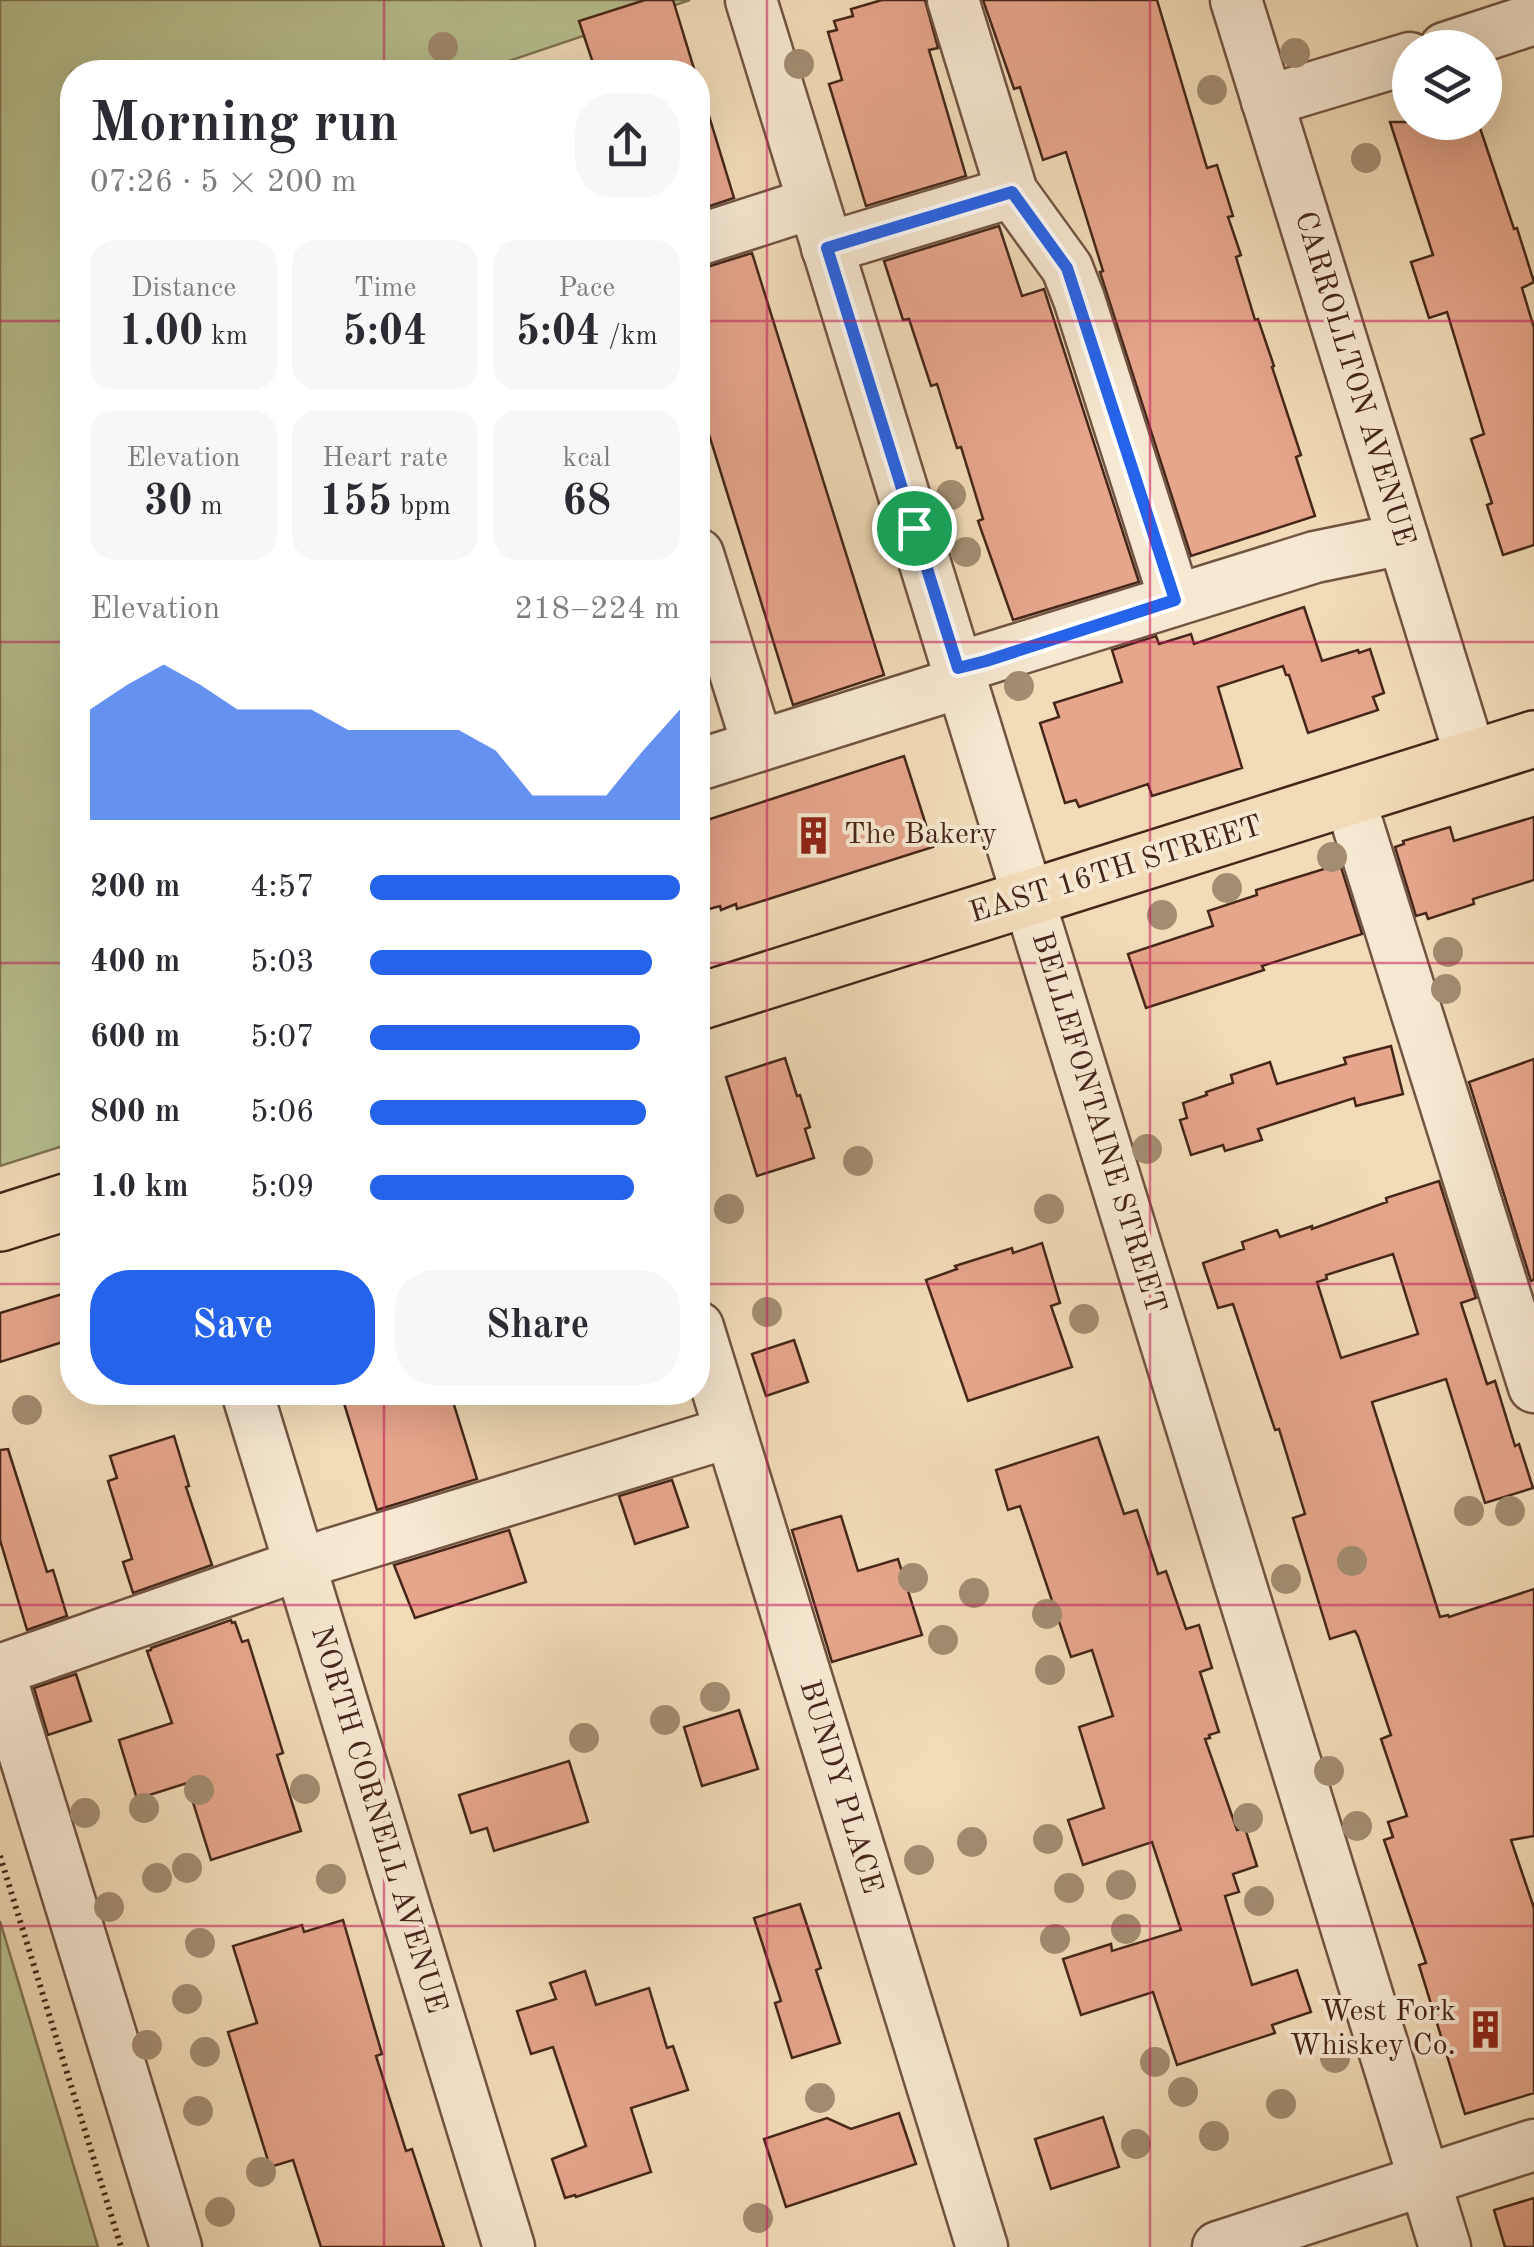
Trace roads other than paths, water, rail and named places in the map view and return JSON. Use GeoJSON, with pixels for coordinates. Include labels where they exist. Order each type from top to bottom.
{"type":"FeatureCollection","features":[{"type":"Feature","properties":{"kind":"main road","name":"EAST 16TH STREET"},"geometry":{"type":"LineString","coordinates":[[710,998],[1534,738]]}},
{"type":"Feature","properties":{"kind":"main road"},"geometry":{"type":"LineString","coordinates":[[0,1223],[60,1204]]}},
{"type":"Feature","properties":{"kind":"street","name":"BELLEFONTAINE STREET"},"geometry":{"type":"LineString","coordinates":[[751,0],[1445,2247]]}},
{"type":"Feature","properties":{"kind":"street"},"geometry":{"type":"LineString","coordinates":[[953,0],[1012,192],[1067,268],[1175,600]]}},
{"type":"Feature","properties":{"kind":"street","name":"CARROLLTON AVENUE"},"geometry":{"type":"LineString","coordinates":[[1236,0],[1471,758]]}},
{"type":"Feature","properties":{"kind":"street"},"geometry":{"type":"LineString","coordinates":[[1500,30],[1534,19]]}},
{"type":"Feature","properties":{"kind":"street"},"geometry":{"type":"LineString","coordinates":[[1268,101],[1392,63]]}},
{"type":"Feature","properties":{"kind":"street"},"geometry":{"type":"LineString","coordinates":[[710,239],[820,226],[1012,192]]}},
{"type":"Feature","properties":{"kind":"street"},"geometry":{"type":"LineString","coordinates":[[710,762],[960,675],[986,661],[1175,600],[1315,557],[1403,539]]}},
{"type":"Feature","properties":{"kind":"street"},"geometry":{"type":"LineString","coordinates":[[710,592],[758,746]]}},
{"type":"Feature","properties":{"kind":"street"},"geometry":{"type":"LineString","coordinates":[[1348,797],[1534,1386]]}},
{"type":"Feature","properties":{"kind":"street","name":"BUNDY PLACE"},"geometry":{"type":"LineString","coordinates":[[710,1367],[982,2247]]}},
{"type":"Feature","properties":{"kind":"street","name":"NORTH CORNELL AVENUE"},"geometry":{"type":"LineString","coordinates":[[250,1405],[509,2247]]}},
{"type":"Feature","properties":{"kind":"street"},"geometry":{"type":"LineString","coordinates":[[176,2247],[0,1672],[299,1564],[730,1432]]}},
{"type":"Feature","properties":{"kind":"street"},"geometry":{"type":"LineString","coordinates":[[1218,2247],[1534,2145]]}},
{"type":"Feature","properties":{"kind":"place","name":"The Bakery"},"geometry":{"type":"Point","coordinates":[814,835]}},
{"type":"Feature","properties":{"kind":"place","name":"West Fork Whiskey Co."},"geometry":{"type":"Point","coordinates":[1486,2029]}}]}
